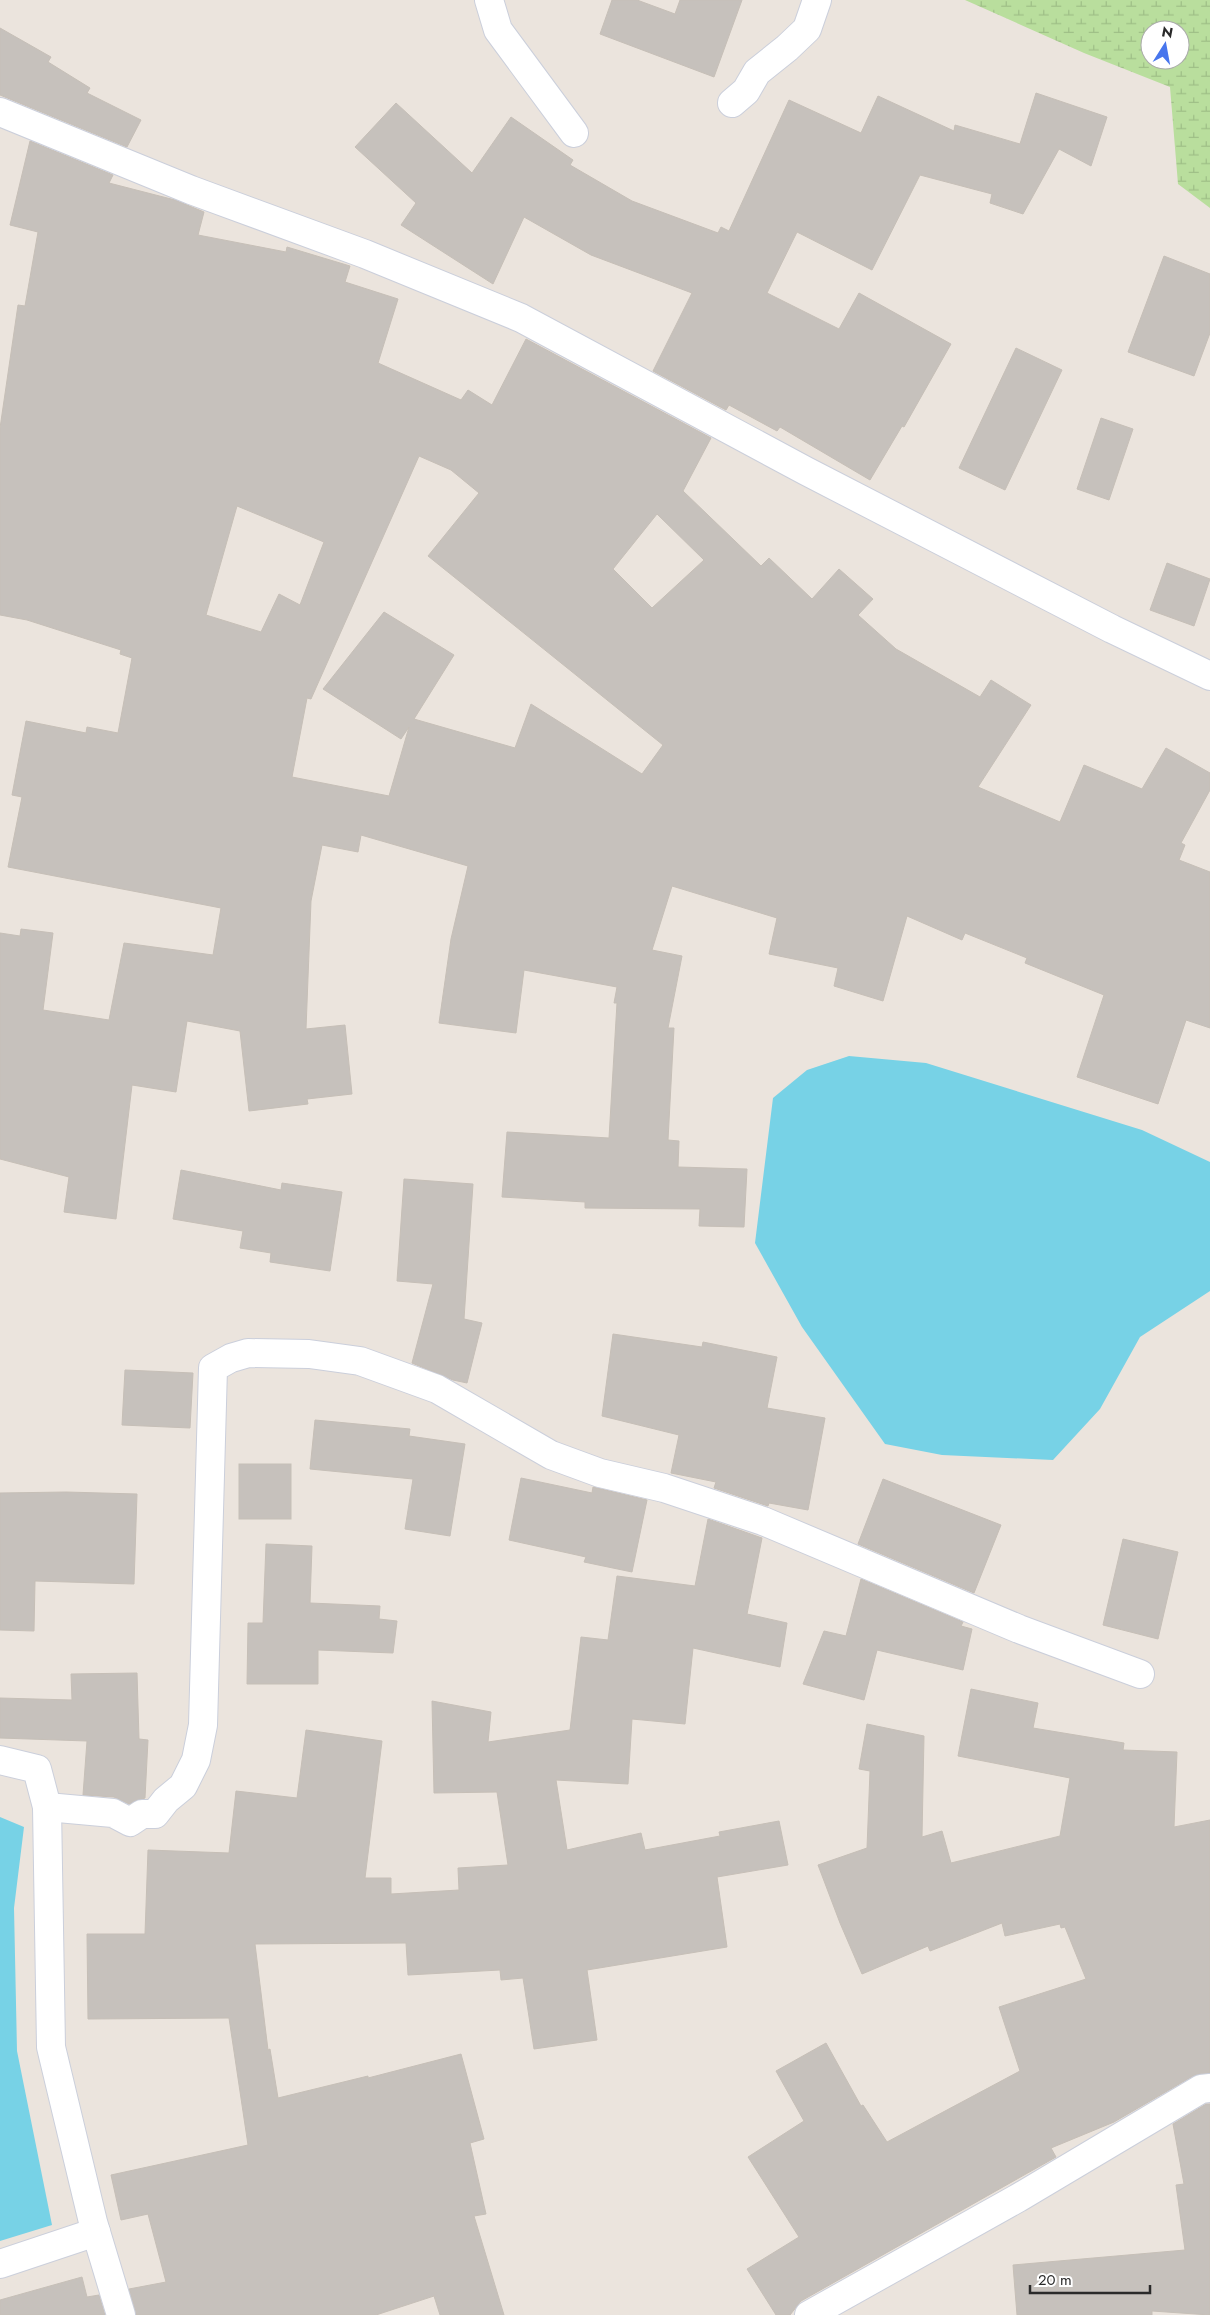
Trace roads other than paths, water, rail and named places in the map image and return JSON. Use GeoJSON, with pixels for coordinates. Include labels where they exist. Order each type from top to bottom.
{"type":"FeatureCollection","features":[{"type":"Feature","properties":{"kind":"street"},"geometry":{"type":"LineString","coordinates":[[489,0],[498,30],[574,133]]}},
{"type":"Feature","properties":{"kind":"street"},"geometry":{"type":"LineString","coordinates":[[732,104],[746,91],[758,72],[807,29],[817,0]]}},
{"type":"Feature","properties":{"kind":"street"},"geometry":{"type":"LineString","coordinates":[[0,112],[191,190],[365,254],[521,318],[824,480],[1112,629],[1210,676]]}},
{"type":"Feature","properties":{"kind":"street"},"geometry":{"type":"LineString","coordinates":[[48,1807],[113,1813],[130,1822],[142,1814],[155,1814],[166,1800],[183,1786],[196,1760],[203,1725],[213,1368],[231,1358],[248,1353],[309,1354],[360,1361],[395,1373],[437,1389],[552,1455],[600,1473],[664,1488],[764,1521],[1019,1630],[1140,1674]]}},
{"type":"Feature","properties":{"kind":"street"},"geometry":{"type":"LineString","coordinates":[[0,1760],[38,1769],[48,1807],[51,2047],[96,2232],[121,2315]]}},
{"type":"Feature","properties":{"kind":"street"},"geometry":{"type":"LineString","coordinates":[[809,2315],[1018,2198],[1202,2089],[1210,2088]]}},
{"type":"Feature","properties":{"kind":"street"},"geometry":{"type":"LineString","coordinates":[[0,2264],[96,2232]]}},
{"type":"Feature","properties":{"kind":"water"},"geometry":{"type":"Polygon","coordinates":[[[849,1056],[926,1063],[1142,1130],[1210,1162],[1210,1291],[1140,1337],[1100,1409],[1053,1460],[942,1455],[885,1444],[802,1327],[755,1243],[773,1098],[807,1070],[849,1056]]]}},
{"type":"Feature","properties":{"kind":"water"},"geometry":{"type":"Polygon","coordinates":[[[0,1817],[24,1827],[14,1908],[17,2051],[52,2225],[0,2241],[0,1817]]]}}]}
